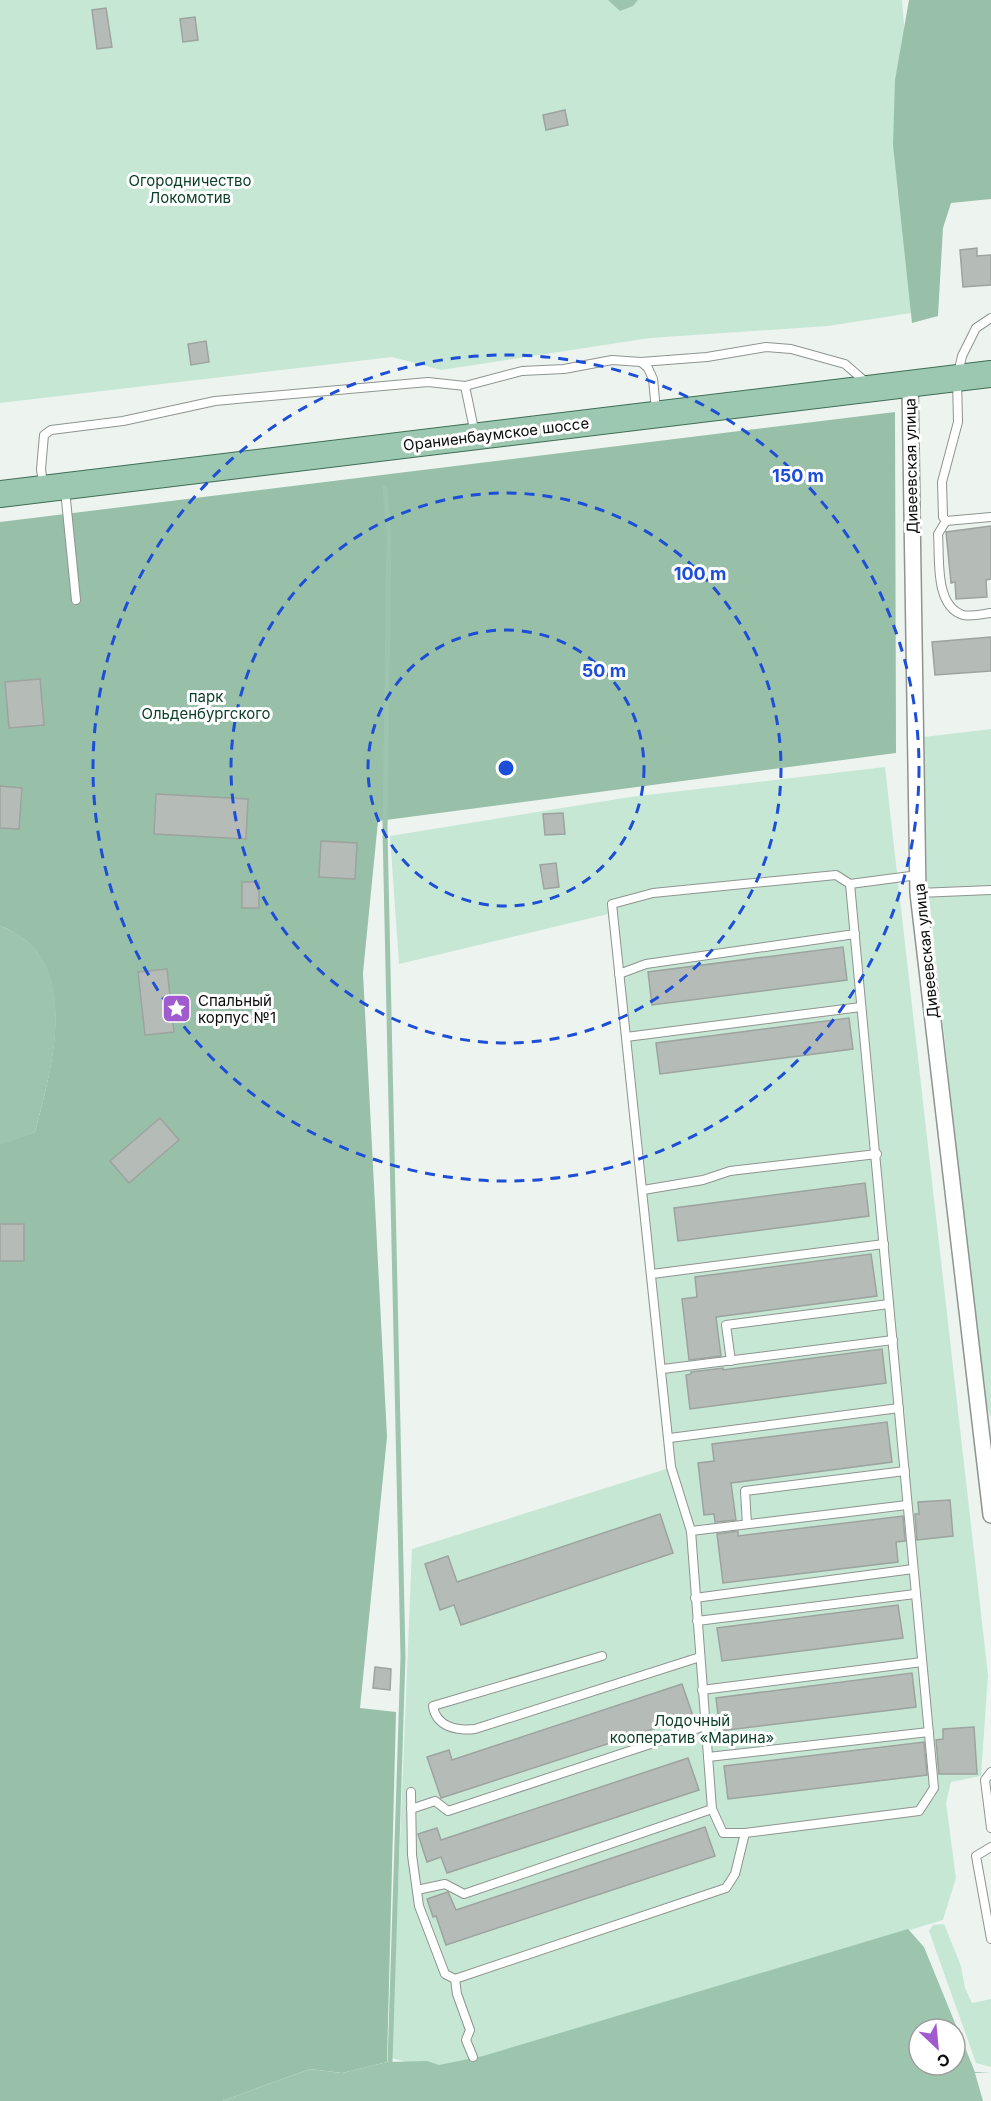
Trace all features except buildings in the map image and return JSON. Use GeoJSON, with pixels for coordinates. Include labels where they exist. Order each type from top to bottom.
{"type":"FeatureCollection","features":[{"type":"Feature","properties":{"kind":"main road","name":"Ораниенбаумское шоссе"},"geometry":{"type":"LineString","coordinates":[[0,494],[991,374]]}},
{"type":"Feature","properties":{"kind":"street","name":"Дивеевская улица"},"geometry":{"type":"LineString","coordinates":[[910,384],[918,893],[987,1446],[991,1515]]}},
{"type":"Feature","properties":{"kind":"lane"},"geometry":{"type":"LineString","coordinates":[[946,521],[942,482],[958,422],[957,378],[962,356],[976,328],[991,318]]}},
{"type":"Feature","properties":{"kind":"lane"},"geometry":{"type":"LineString","coordinates":[[76,600],[54,487],[41,469],[44,435],[60,427],[123,421],[215,401],[260,395],[428,382],[465,386],[522,371],[564,369],[612,360],[641,362],[696,359],[766,346],[792,349],[845,364],[874,389]]}},
{"type":"Feature","properties":{"kind":"lane"},"geometry":{"type":"LineString","coordinates":[[641,362],[648,368],[653,379],[656,415]]}},
{"type":"Feature","properties":{"kind":"lane"},"geometry":{"type":"LineString","coordinates":[[465,386],[476,436]]}},
{"type":"Feature","properties":{"kind":"lane"},"geometry":{"type":"LineString","coordinates":[[946,521],[991,518]]}},
{"type":"Feature","properties":{"kind":"lane"},"geometry":{"type":"LineString","coordinates":[[946,521],[938,534],[943,591],[950,607],[964,615],[991,613]]}},
{"type":"Feature","properties":{"kind":"lane"},"geometry":{"type":"LineString","coordinates":[[850,884],[877,1154],[934,1788],[919,1811],[746,1833],[723,1833],[712,1809],[691,1531],[671,1467],[663,1370],[612,904],[653,893],[836,875],[850,884],[918,874]]}},
{"type":"Feature","properties":{"kind":"lane"},"geometry":{"type":"LineString","coordinates":[[918,893],[991,890]]}},
{"type":"Feature","properties":{"kind":"lane"},"geometry":{"type":"LineString","coordinates":[[619,974],[646,964],[855,934]]}},
{"type":"Feature","properties":{"kind":"lane"},"geometry":{"type":"LineString","coordinates":[[626,1037],[861,1006]]}},
{"type":"Feature","properties":{"kind":"lane"},"geometry":{"type":"LineString","coordinates":[[643,1190],[703,1180],[730,1171],[877,1154]]}},
{"type":"Feature","properties":{"kind":"lane"},"geometry":{"type":"LineString","coordinates":[[652,1274],[884,1244]]}},
{"type":"Feature","properties":{"kind":"lane"},"geometry":{"type":"LineString","coordinates":[[730,1361],[726,1325],[890,1304]]}},
{"type":"Feature","properties":{"kind":"lane"},"geometry":{"type":"LineString","coordinates":[[663,1370],[893,1340]]}},
{"type":"Feature","properties":{"kind":"lane"},"geometry":{"type":"LineString","coordinates":[[670,1438],[899,1408]]}},
{"type":"Feature","properties":{"kind":"lane"},"geometry":{"type":"LineString","coordinates":[[747,1524],[745,1491],[905,1472]]}},
{"type":"Feature","properties":{"kind":"lane"},"geometry":{"type":"LineString","coordinates":[[691,1531],[908,1505]]}},
{"type":"Feature","properties":{"kind":"lane"},"geometry":{"type":"LineString","coordinates":[[695,1598],[913,1569]]}},
{"type":"Feature","properties":{"kind":"lane"},"geometry":{"type":"LineString","coordinates":[[698,1621],[915,1594]]}},
{"type":"Feature","properties":{"kind":"lane"},"geometry":{"type":"LineString","coordinates":[[602,1656],[433,1706],[433,1710],[440,1722],[452,1728],[460,1731],[475,1729],[700,1657]]}},
{"type":"Feature","properties":{"kind":"lane"},"geometry":{"type":"LineString","coordinates":[[702,1690],[922,1662]]}},
{"type":"Feature","properties":{"kind":"lane"},"geometry":{"type":"LineString","coordinates":[[411,1809],[435,1801],[448,1811],[705,1726]]}},
{"type":"Feature","properties":{"kind":"lane"},"geometry":{"type":"LineString","coordinates":[[708,1757],[929,1732]]}},
{"type":"Feature","properties":{"kind":"lane"},"geometry":{"type":"LineString","coordinates":[[991,1772],[985,1780],[991,1828]]}},
{"type":"Feature","properties":{"kind":"lane"},"geometry":{"type":"LineString","coordinates":[[411,1792],[412,1856],[419,1906],[445,1974],[455,1979],[726,1888],[735,1874],[746,1833]]}},
{"type":"Feature","properties":{"kind":"lane"},"geometry":{"type":"LineString","coordinates":[[417,1890],[445,1884],[464,1894],[712,1809]]}},
{"type":"Feature","properties":{"kind":"lane"},"geometry":{"type":"LineString","coordinates":[[991,1847],[976,1856],[991,1939]]}},
{"type":"Feature","properties":{"kind":"lane"},"geometry":{"type":"LineString","coordinates":[[455,1979],[457,1994],[470,2030],[466,2040],[473,2057]]}},
{"type":"Feature","properties":{"kind":"green space","name":"Огородничество Локомотив"},"geometry":{"type":"Polygon","coordinates":[[[0,0],[902,0],[926,303],[911,313],[828,326],[650,338],[441,370],[392,357],[0,403],[0,0]]]}},
{"type":"Feature","properties":{"kind":"green space"},"geometry":{"type":"Polygon","coordinates":[[[909,0],[991,0],[991,199],[951,203],[943,228],[938,316],[912,323],[893,145],[895,80],[909,0]]]}},
{"type":"Feature","properties":{"kind":"green space","name":"парк Ольденбургского"},"geometry":{"type":"Polygon","coordinates":[[[895,412],[896,753],[378,821],[363,973],[387,1437],[360,1708],[396,1712],[387,2062],[342,2073],[310,2069],[222,2101],[0,2101],[0,1144],[35,1132],[49,1077],[54,1046],[55,1016],[52,987],[43,962],[26,941],[0,926],[0,522],[895,412]]]}},
{"type":"Feature","properties":{"kind":"green space"},"geometry":{"type":"Polygon","coordinates":[[[991,729],[991,1418],[984,1399],[927,878],[924,737],[991,729]]]}},
{"type":"Feature","properties":{"kind":"green space","name":"Лодочный кооператив «Марина»"},"geometry":{"type":"Polygon","coordinates":[[[885,767],[988,1675],[981,1776],[951,1782],[946,1803],[956,1878],[943,1920],[443,2071],[391,2058],[412,1549],[666,1469],[608,914],[399,964],[390,836],[630,797],[885,767]]]}},
{"type":"Feature","properties":{"kind":"green space"},"geometry":{"type":"Polygon","coordinates":[[[944,1924],[961,1966],[965,1988],[972,2003],[991,1999],[991,2067],[976,2063],[967,2038],[967,2017],[960,2017],[929,1931],[933,1925],[944,1924]]]}},
{"type":"Feature","properties":{"kind":"shaded area"},"geometry":{"type":"Polygon","coordinates":[[[608,0],[638,0],[633,6],[620,11],[608,0]]]}},
{"type":"Feature","properties":{"kind":"shaded area"},"geometry":{"type":"Polygon","coordinates":[[[0,926],[27,941],[44,962],[53,987],[56,1016],[49,1077],[35,1132],[4,1144],[0,1144],[0,926]]]}},
{"type":"Feature","properties":{"kind":"shaded area"},"geometry":{"type":"Polygon","coordinates":[[[908,1929],[924,1947],[953,2017],[907,2017],[907,2077],[967,2077],[967,2052],[975,2072],[991,2073],[991,2101],[222,2101],[310,2069],[342,2073],[387,2062],[427,2061],[439,2065],[483,2056],[908,1929]]]}},
{"type":"Feature","properties":{"kind":"pier"},"geometry":{"type":"Polygon","coordinates":[[[975,2073],[991,2073],[991,2101],[983,2101],[975,2073]]]}},
{"type":"Feature","properties":{"kind":"waterway"},"geometry":{"type":"LineString","coordinates":[[385,488],[389,534],[385,830],[403,1657],[390,2062]]}},
{"type":"Feature","properties":{"kind":"place","name":"Спальный корпус №1"},"geometry":{"type":"Point","coordinates":[177,1009]}}]}
